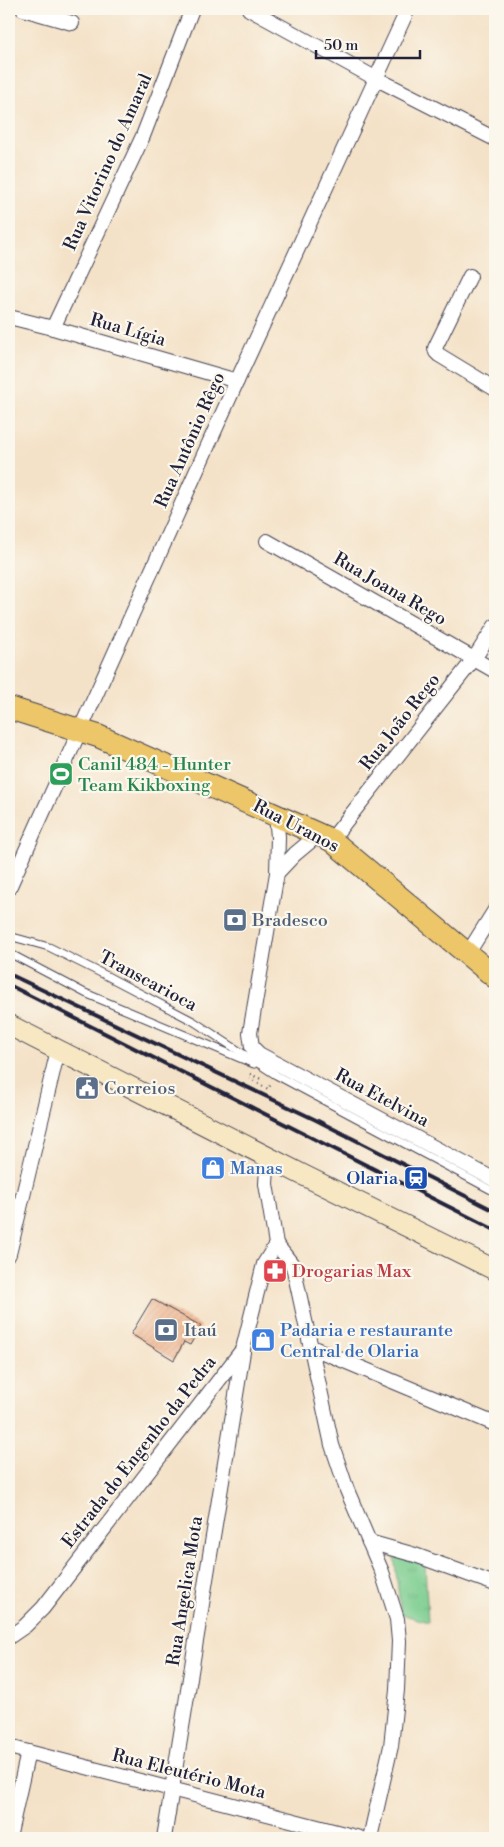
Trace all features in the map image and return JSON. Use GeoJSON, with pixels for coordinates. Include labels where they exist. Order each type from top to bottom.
{"type":"FeatureCollection","features":[{"type":"Feature","properties":{"kind":"main road","name":"Rua Uranos"},"geometry":{"type":"LineString","coordinates":[[9,708],[80,730],[325,837],[495,977]]}},
{"type":"Feature","properties":{"kind":"main road"},"geometry":{"type":"LineString","coordinates":[[9,1025],[495,1271]]}},
{"type":"Feature","properties":{"kind":"street"},"geometry":{"type":"LineString","coordinates":[[22,9],[72,22]]}},
{"type":"Feature","properties":{"kind":"street","name":"Rua Vitorino do Amaral"},"geometry":{"type":"LineString","coordinates":[[53,328],[143,136],[192,9]]}},
{"type":"Feature","properties":{"kind":"street"},"geometry":{"type":"LineString","coordinates":[[249,9],[375,78],[495,139]]}},
{"type":"Feature","properties":{"kind":"street","name":"Rua Antônio Rêgo"},"geometry":{"type":"LineString","coordinates":[[9,888],[237,381],[408,9]]}},
{"type":"Feature","properties":{"kind":"street"},"geometry":{"type":"LineString","coordinates":[[470,276],[435,348],[439,355],[495,389]]}},
{"type":"Feature","properties":{"kind":"street","name":"Rua Lígia"},"geometry":{"type":"LineString","coordinates":[[9,317],[237,381]]}},
{"type":"Feature","properties":{"kind":"street","name":"Rua Joana Rego"},"geometry":{"type":"LineString","coordinates":[[267,541],[495,671]]}},
{"type":"Feature","properties":{"kind":"street","name":"Rua João Rego"},"geometry":{"type":"LineString","coordinates":[[276,873],[303,846],[325,837],[474,659],[495,626]]}},
{"type":"Feature","properties":{"kind":"street"},"geometry":{"type":"LineString","coordinates":[[276,815],[278,837],[276,873]]}},
{"type":"Feature","properties":{"kind":"street","name":"Rua Etelvina"},"geometry":{"type":"LineString","coordinates":[[276,873],[250,1033],[252,1047],[260,1054],[495,1180]]}},
{"type":"Feature","properties":{"kind":"street"},"geometry":{"type":"LineString","coordinates":[[468,953],[495,910]]}},
{"type":"Feature","properties":{"kind":"street"},"geometry":{"type":"LineString","coordinates":[[9,1254],[58,1050]]}},
{"type":"Feature","properties":{"kind":"street"},"geometry":{"type":"LineString","coordinates":[[271,1158],[267,1168],[266,1184],[276,1244],[291,1263],[294,1270],[332,1445],[390,1596],[396,1619],[399,1641],[397,1690],[391,1746],[370,1838]]}},
{"type":"Feature","properties":{"kind":"street","name":"Estrada do Engenho da Pedra"},"geometry":{"type":"LineString","coordinates":[[9,1637],[25,1626],[43,1608],[243,1349],[264,1264],[276,1244]]}},
{"type":"Feature","properties":{"kind":"street"},"geometry":{"type":"LineString","coordinates":[[311,1348],[495,1424]]}},
{"type":"Feature","properties":{"kind":"street","name":"Rua Angelica Mota"},"geometry":{"type":"LineString","coordinates":[[164,1838],[243,1349]]}},
{"type":"Feature","properties":{"kind":"street"},"geometry":{"type":"LineString","coordinates":[[369,1542],[415,1555],[495,1584]]}},
{"type":"Feature","properties":{"kind":"street","name":"Rua Eleutério Mota"},"geometry":{"type":"LineString","coordinates":[[9,1747],[360,1838]]}},
{"type":"Feature","properties":{"kind":"street"},"geometry":{"type":"LineString","coordinates":[[9,1838],[28,1752]]}},
{"type":"Feature","properties":{"kind":"lane","name":"Transcarioca"},"geometry":{"type":"LineString","coordinates":[[9,936],[49,947],[193,1021],[266,1069],[495,1192]]}},
{"type":"Feature","properties":{"kind":"lane","name":"Transcarioca"},"geometry":{"type":"LineString","coordinates":[[9,952],[85,993],[266,1069]]}},
{"type":"Feature","properties":{"kind":"path"},"geometry":{"type":"LineString","coordinates":[[249,1078],[268,1089]]}},
{"type":"Feature","properties":{"kind":"green space"},"geometry":{"type":"Polygon","coordinates":[[[394,1556],[425,1564],[428,1622],[401,1614],[394,1556]]]}},
{"type":"Feature","properties":{"kind":"building","name":"Itaú"},"geometry":{"type":"Polygon","coordinates":[[[152,1299],[201,1326],[190,1345],[184,1342],[174,1360],[131,1334],[152,1299]]]}},
{"type":"Feature","properties":{"kind":"railway"},"geometry":{"type":"LineString","coordinates":[[9,974],[316,1120],[495,1211]]}},
{"type":"Feature","properties":{"kind":"railway"},"geometry":{"type":"LineString","coordinates":[[9,985],[495,1230]]}},
{"type":"Feature","properties":{"kind":"place","name":"Canil 484 - Hunter Team Kikboxing"},"geometry":{"type":"Point","coordinates":[61,774]}},
{"type":"Feature","properties":{"kind":"place","name":"Bradesco"},"geometry":{"type":"Point","coordinates":[235,920]}},
{"type":"Feature","properties":{"kind":"place","name":"Correios"},"geometry":{"type":"Point","coordinates":[87,1088]}},
{"type":"Feature","properties":{"kind":"place","name":"Manas"},"geometry":{"type":"Point","coordinates":[213,1168]}},
{"type":"Feature","properties":{"kind":"place","name":"Olaria"},"geometry":{"type":"Point","coordinates":[416,1178]}},
{"type":"Feature","properties":{"kind":"place","name":"Drogarias Max"},"geometry":{"type":"Point","coordinates":[275,1271]}},
{"type":"Feature","properties":{"kind":"place","name":"Itaú"},"geometry":{"type":"Point","coordinates":[166,1330]}},
{"type":"Feature","properties":{"kind":"place","name":"Padaria e restaurante Central de Olaria"},"geometry":{"type":"Point","coordinates":[263,1340]}}]}
